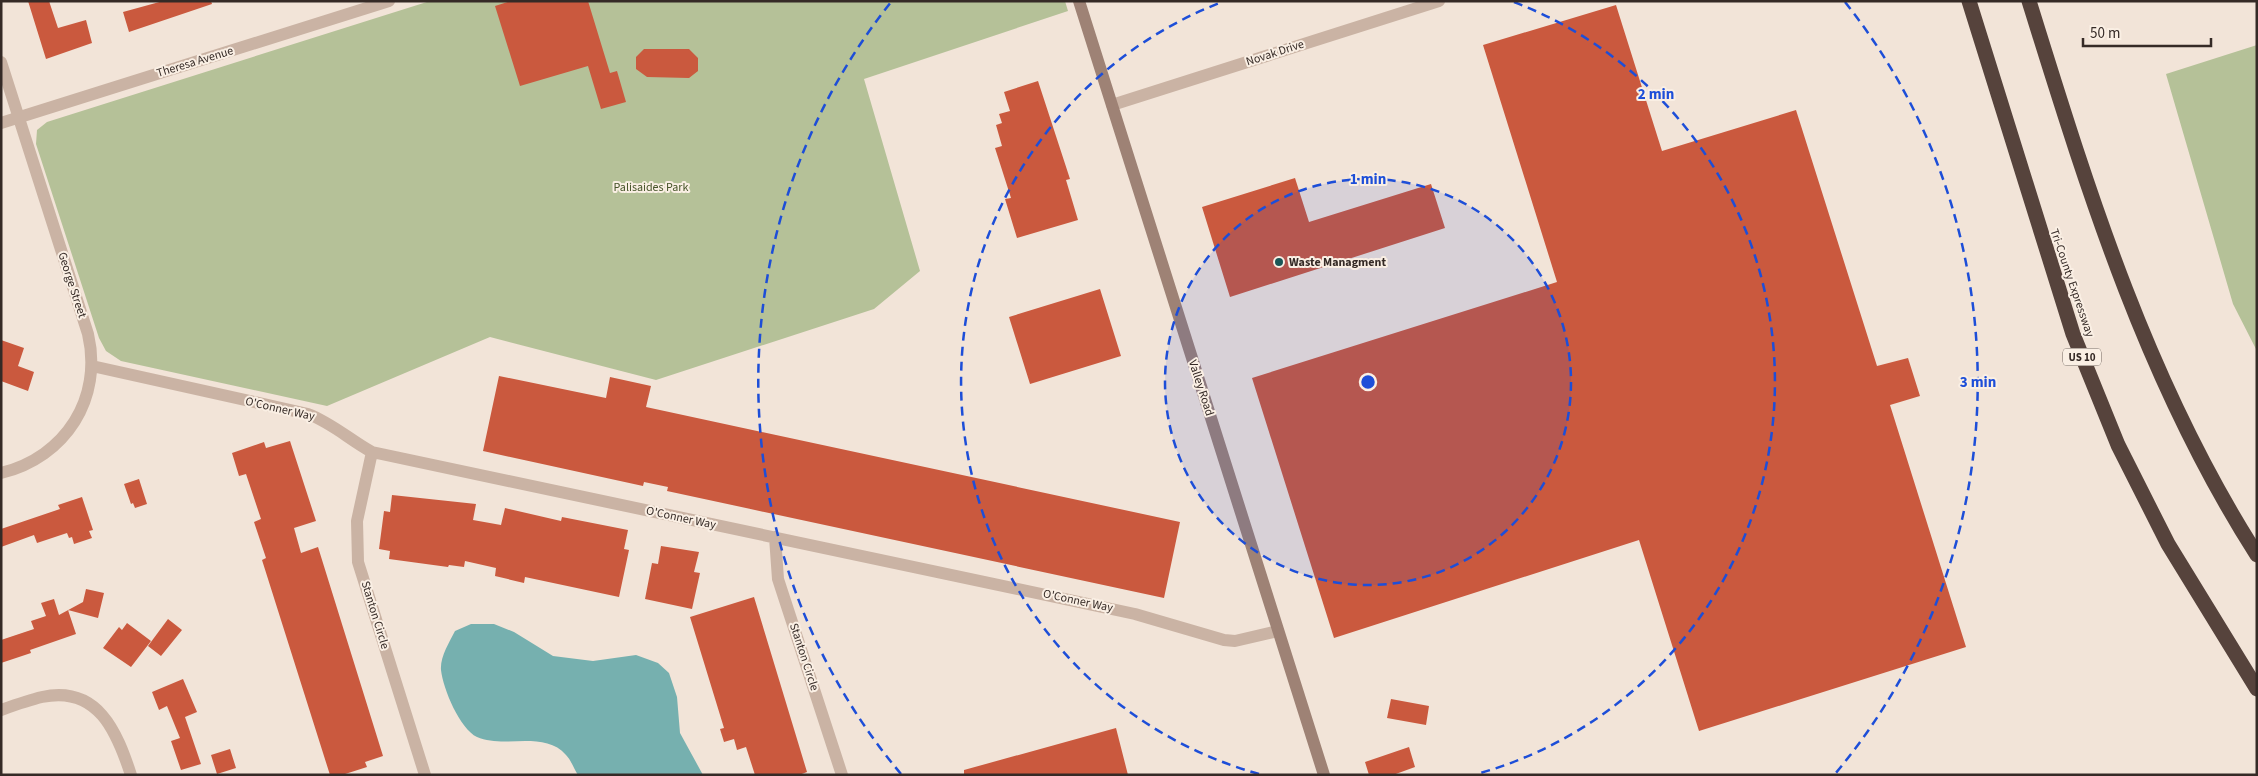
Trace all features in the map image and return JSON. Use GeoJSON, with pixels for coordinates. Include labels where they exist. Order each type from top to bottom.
{"type":"FeatureCollection","features":[{"type":"Feature","properties":{"kind":"highway","name":"Tri-County Expressway"},"geometry":{"type":"LineString","coordinates":[[1968,1],[2045,250],[2073,334],[2096,391],[2146,503],[2168,544],[2256,689]]}},
{"type":"Feature","properties":{"kind":"highway"},"geometry":{"type":"LineString","coordinates":[[2030,1],[2083,173],[2118,275],[2184,426],[2257,555]]}},
{"type":"Feature","properties":{"kind":"main road","name":"Valley Road"},"geometry":{"type":"LineString","coordinates":[[1079,1],[1324,775]]}},
{"type":"Feature","properties":{"kind":"street","name":"Theresa Avenue"},"geometry":{"type":"LineString","coordinates":[[1,123],[389,1]]}},
{"type":"Feature","properties":{"kind":"street","name":"Novak Drive"},"geometry":{"type":"LineString","coordinates":[[1112,105],[1439,1]]}},
{"type":"Feature","properties":{"kind":"street","name":"George Street"},"geometry":{"type":"LineString","coordinates":[[1,62],[88,334],[92,366],[90,389],[73,425],[47,452],[1,473]]}},
{"type":"Feature","properties":{"kind":"street","name":"O'Conner Way"},"geometry":{"type":"LineString","coordinates":[[92,366],[308,414],[332,424],[357,444],[372,452],[1135,614],[1224,640],[1236,642],[1278,631]]}},
{"type":"Feature","properties":{"kind":"street","name":"Stanton Circle"},"geometry":{"type":"LineString","coordinates":[[372,452],[357,521],[358,562],[425,775]]}},
{"type":"Feature","properties":{"kind":"street","name":"Stanton Circle"},"geometry":{"type":"LineString","coordinates":[[775,537],[778,579],[842,775]]}},
{"type":"Feature","properties":{"kind":"street"},"geometry":{"type":"LineString","coordinates":[[1,710],[50,696],[72,697],[85,701],[108,719],[122,746],[131,775]]}},
{"type":"Feature","properties":{"kind":"green space","name":"Palisaides Park"},"geometry":{"type":"Polygon","coordinates":[[[430,1],[1065,1],[1068,11],[864,79],[920,271],[874,309],[656,380],[490,337],[327,406],[121,361],[106,351],[99,338],[36,144],[37,130],[47,122],[430,1]]]}},
{"type":"Feature","properties":{"kind":"green space"},"geometry":{"type":"Polygon","coordinates":[[[2257,45],[2257,351],[2233,304],[2166,74],[2257,45]]]}},
{"type":"Feature","properties":{"kind":"water"},"geometry":{"type":"Polygon","coordinates":[[[471,624],[494,624],[514,632],[553,656],[593,661],[636,655],[658,663],[669,673],[677,697],[680,733],[703,775],[578,775],[566,755],[547,743],[499,741],[477,737],[464,726],[453,708],[441,670],[443,655],[455,631],[471,624]]]}},
{"type":"Feature","properties":{"kind":"building"},"geometry":{"type":"Polygon","coordinates":[[[28,1],[49,1],[58,28],[86,20],[92,43],[46,59],[28,1]]]}},
{"type":"Feature","properties":{"kind":"building"},"geometry":{"type":"Polygon","coordinates":[[[163,1],[211,1],[212,4],[129,32],[123,12],[163,1]]]}},
{"type":"Feature","properties":{"kind":"building"},"geometry":{"type":"Polygon","coordinates":[[[511,1],[588,1],[610,73],[617,71],[626,102],[601,109],[588,66],[520,86],[495,6],[511,1]]]}},
{"type":"Feature","properties":{"kind":"building"},"geometry":{"type":"Polygon","coordinates":[[[1616,5],[1662,151],[1796,110],[1877,366],[1908,358],[1920,396],[1890,405],[1966,647],[1699,731],[1639,540],[1334,638],[1252,378],[1557,282],[1483,45],[1616,5]]]}},
{"type":"Feature","properties":{"kind":"building"},"geometry":{"type":"Polygon","coordinates":[[[644,49],[689,49],[698,58],[698,71],[689,78],[647,77],[636,69],[636,57],[644,49]]]}},
{"type":"Feature","properties":{"kind":"building"},"geometry":{"type":"Polygon","coordinates":[[[1038,81],[1070,179],[1066,180],[1078,220],[1017,238],[1005,199],[1011,198],[995,148],[1002,146],[996,125],[1002,123],[999,114],[1010,111],[1004,92],[1038,81]]]}},
{"type":"Feature","properties":{"kind":"building","name":"Waste Managment"},"geometry":{"type":"Polygon","coordinates":[[[1295,178],[1309,222],[1431,184],[1445,228],[1230,297],[1202,207],[1295,178]]]}},
{"type":"Feature","properties":{"kind":"building"},"geometry":{"type":"Polygon","coordinates":[[[1100,289],[1121,356],[1030,384],[1009,317],[1100,289]]]}},
{"type":"Feature","properties":{"kind":"building"},"geometry":{"type":"Polygon","coordinates":[[[1,340],[24,348],[18,366],[34,372],[28,391],[1,381],[1,340]]]}},
{"type":"Feature","properties":{"kind":"building"},"geometry":{"type":"Polygon","coordinates":[[[499,376],[606,398],[610,377],[651,386],[646,407],[1180,522],[1164,598],[667,491],[668,487],[644,482],[643,486],[483,451],[499,376]]]}},
{"type":"Feature","properties":{"kind":"building"},"geometry":{"type":"Polygon","coordinates":[[[290,441],[316,521],[294,528],[301,553],[318,547],[383,756],[365,762],[367,767],[342,775],[330,775],[262,560],[266,558],[254,522],[261,519],[246,474],[239,476],[232,453],[264,442],[266,448],[290,441]]]}},
{"type":"Feature","properties":{"kind":"building"},"geometry":{"type":"Polygon","coordinates":[[[139,479],[147,504],[135,508],[133,503],[131,504],[124,484],[139,479]]]}},
{"type":"Feature","properties":{"kind":"building"},"geometry":{"type":"Polygon","coordinates":[[[392,495],[476,504],[473,520],[501,525],[505,508],[561,521],[562,517],[628,530],[624,549],[629,550],[619,597],[525,577],[524,583],[495,576],[496,568],[465,561],[464,567],[449,565],[448,567],[389,559],[390,551],[379,549],[384,511],[390,512],[392,495]]]}},
{"type":"Feature","properties":{"kind":"building"},"geometry":{"type":"Polygon","coordinates":[[[82,497],[93,530],[89,531],[92,538],[74,544],[72,537],[69,538],[67,533],[37,543],[34,535],[1,547],[1,529],[60,509],[58,505],[82,497]]]}},
{"type":"Feature","properties":{"kind":"building"},"geometry":{"type":"Polygon","coordinates":[[[661,546],[699,552],[694,572],[700,573],[692,609],[645,599],[652,563],[658,564],[661,546]]]}},
{"type":"Feature","properties":{"kind":"building"},"geometry":{"type":"Polygon","coordinates":[[[86,589],[104,593],[98,618],[68,610],[83,602],[86,589]]]}},
{"type":"Feature","properties":{"kind":"building"},"geometry":{"type":"Polygon","coordinates":[[[754,597],[807,772],[799,775],[755,775],[746,747],[737,750],[734,739],[724,742],[720,729],[724,728],[690,617],[754,597]]]}},
{"type":"Feature","properties":{"kind":"building"},"geometry":{"type":"Polygon","coordinates":[[[54,599],[59,615],[68,610],[76,634],[30,650],[31,653],[1,663],[1,640],[34,629],[31,621],[46,616],[41,603],[54,599]]]}},
{"type":"Feature","properties":{"kind":"building"},"geometry":{"type":"Polygon","coordinates":[[[168,619],[182,630],[161,656],[148,646],[168,619]]]}},
{"type":"Feature","properties":{"kind":"building"},"geometry":{"type":"Polygon","coordinates":[[[127,623],[151,641],[131,667],[103,648],[119,627],[122,630],[127,623]]]}},
{"type":"Feature","properties":{"kind":"building"},"geometry":{"type":"Polygon","coordinates":[[[183,679],[197,712],[185,717],[201,764],[181,770],[171,741],[180,738],[167,706],[159,710],[152,692],[183,679]]]}},
{"type":"Feature","properties":{"kind":"building"},"geometry":{"type":"Polygon","coordinates":[[[1391,699],[1429,706],[1426,725],[1387,718],[1391,699]]]}},
{"type":"Feature","properties":{"kind":"building"},"geometry":{"type":"Polygon","coordinates":[[[1116,728],[1128,775],[964,775],[964,770],[1116,728]]]}},
{"type":"Feature","properties":{"kind":"building"},"geometry":{"type":"Polygon","coordinates":[[[1409,747],[1415,767],[1393,775],[1369,775],[1365,762],[1409,747]]]}},
{"type":"Feature","properties":{"kind":"building"},"geometry":{"type":"Polygon","coordinates":[[[230,749],[236,768],[217,774],[211,755],[230,749]]]}},
{"type":"Feature","properties":{"kind":"place","name":"Waste Managment"},"geometry":{"type":"Point","coordinates":[1279,262]}}]}
